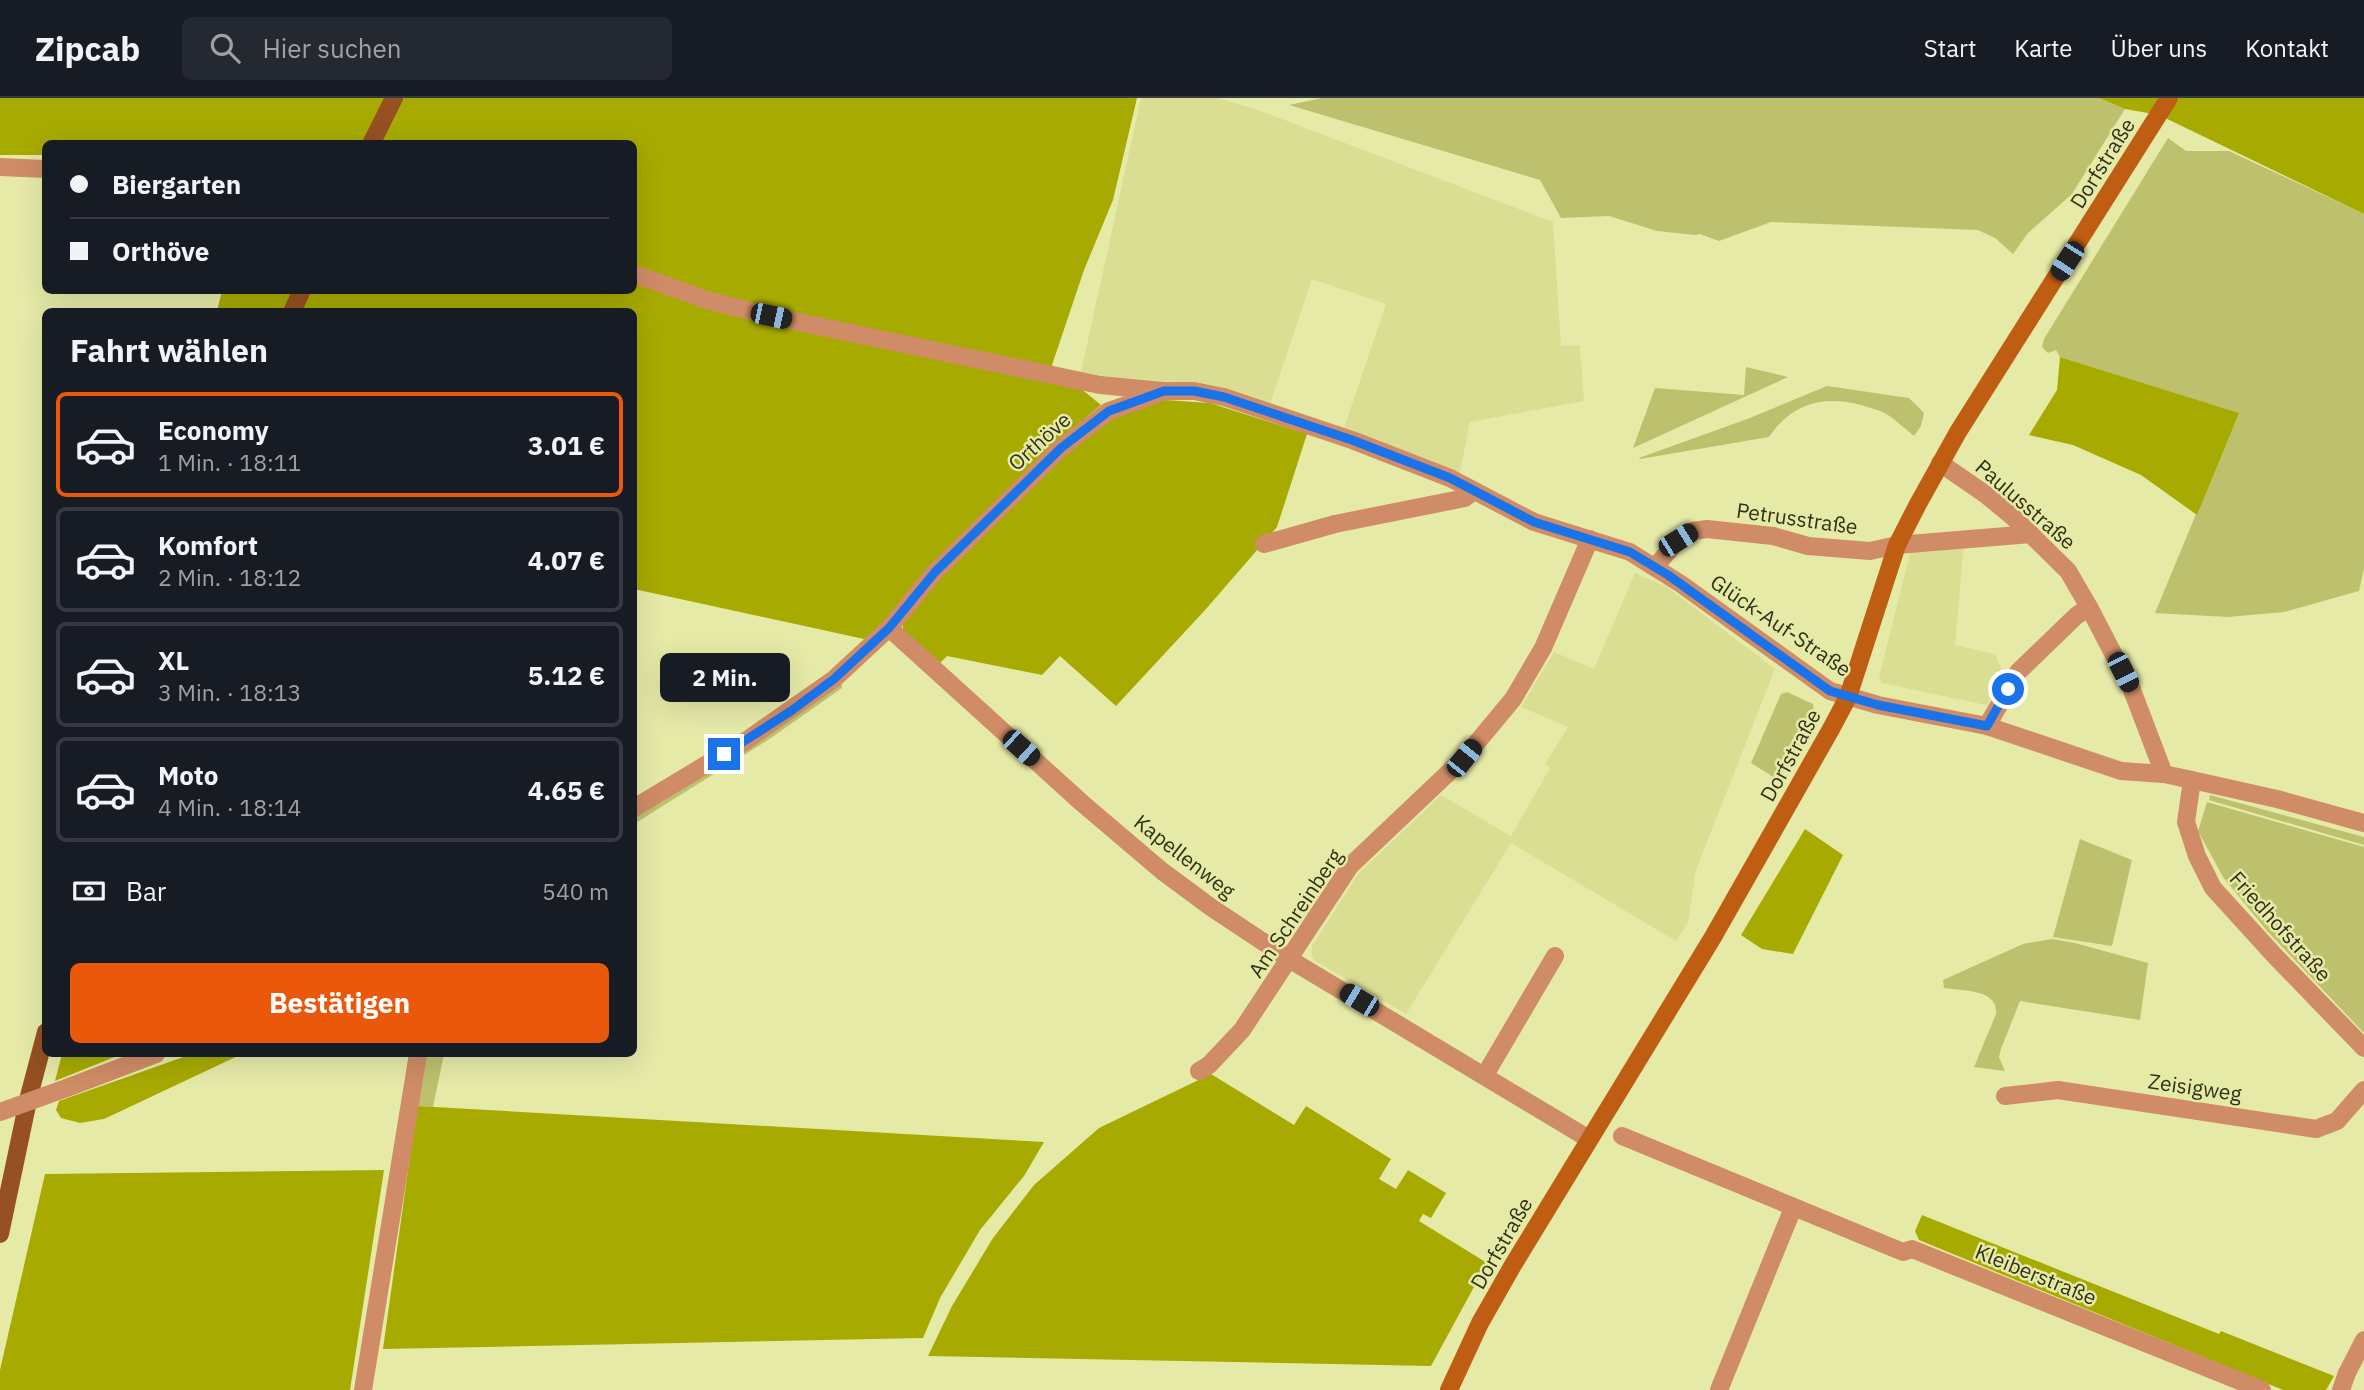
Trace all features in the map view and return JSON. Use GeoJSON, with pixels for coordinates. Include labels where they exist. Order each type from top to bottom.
{"type":"FeatureCollection","features":[{"type":"Feature","properties":{"kind":"main road"},"geometry":{"type":"LineString","coordinates":[[373,140],[394,98]]}},
{"type":"Feature","properties":{"kind":"main road"},"geometry":{"type":"LineString","coordinates":[[0,1234],[42,1047]]}},
{"type":"Feature","properties":{"kind":"street","name":"Dorfstraße"},"geometry":{"type":"LineString","coordinates":[[1449,1390],[1487,1312],[1713,937],[1848,697],[1897,545],[1940,463],[2169,98]]}},
{"type":"Feature","properties":{"kind":"street"},"geometry":{"type":"LineString","coordinates":[[0,167],[42,169]]}},
{"type":"Feature","properties":{"kind":"street","name":"Orthöve"},"geometry":{"type":"LineString","coordinates":[[637,275],[707,300],[771,316],[1100,385],[1164,391]]}},
{"type":"Feature","properties":{"kind":"street","name":"Orthöve"},"geometry":{"type":"LineString","coordinates":[[637,806],[747,740],[834,679],[889,628],[935,572],[1061,448],[1109,411],[1164,391]]}},
{"type":"Feature","properties":{"kind":"street","name":"Glück-Auf-Straße"},"geometry":{"type":"LineString","coordinates":[[1164,391],[1194,391],[1224,397],[1352,440],[1450,478],[1534,522],[1630,552],[1830,691],[1878,705],[1987,726],[2121,771],[2164,774],[2277,799],[2364,823]]}},
{"type":"Feature","properties":{"kind":"street","name":"Paulusstraße"},"geometry":{"type":"LineString","coordinates":[[1940,463],[1985,494],[2068,571],[2132,690],[2164,774]]}},
{"type":"Feature","properties":{"kind":"street"},"geometry":{"type":"LineString","coordinates":[[1264,544],[1335,523],[1465,498],[1474,491]]}},
{"type":"Feature","properties":{"kind":"street","name":"Petrusstraße"},"geometry":{"type":"LineString","coordinates":[[1655,567],[1678,540],[1693,531],[1707,529],[1773,536],[1808,546],[1870,551],[1897,545],[2031,534]]}},
{"type":"Feature","properties":{"kind":"street","name":"Am Schreinberg"},"geometry":{"type":"LineString","coordinates":[[1199,1071],[1209,1065],[1242,1030],[1350,866],[1464,758],[1513,699],[1543,648],[1590,539]]}},
{"type":"Feature","properties":{"kind":"street"},"geometry":{"type":"LineString","coordinates":[[1987,726],[2018,672],[2076,615],[2089,607]]}},
{"type":"Feature","properties":{"kind":"street","name":"Kapellenweg"},"geometry":{"type":"LineString","coordinates":[[889,628],[1075,797],[1152,863],[1212,908],[1289,959],[1589,1139]]}},
{"type":"Feature","properties":{"kind":"street","name":"Friedhofstraße"},"geometry":{"type":"LineString","coordinates":[[2192,780],[2186,822],[2197,856],[2213,888],[2364,1048]]}},
{"type":"Feature","properties":{"kind":"street"},"geometry":{"type":"LineString","coordinates":[[1485,1075],[1555,956]]}},
{"type":"Feature","properties":{"kind":"street"},"geometry":{"type":"LineString","coordinates":[[0,1112],[148,1057]]}},
{"type":"Feature","properties":{"kind":"street"},"geometry":{"type":"LineString","coordinates":[[363,1390],[418,1057]]}},
{"type":"Feature","properties":{"kind":"street","name":"Zeisigweg"},"geometry":{"type":"LineString","coordinates":[[2005,1096],[2058,1090],[2316,1129],[2337,1121],[2364,1090]]}},
{"type":"Feature","properties":{"kind":"street","name":"Kleiberstraße"},"geometry":{"type":"LineString","coordinates":[[1622,1136],[1903,1252],[1912,1249],[2262,1390]]}},
{"type":"Feature","properties":{"kind":"street"},"geometry":{"type":"LineString","coordinates":[[1720,1390],[1793,1208]]}},
{"type":"Feature","properties":{"kind":"street"},"geometry":{"type":"LineString","coordinates":[[2341,1390],[2364,1340]]}},
{"type":"Feature","properties":{"kind":"shaded area"},"geometry":{"type":"Polygon","coordinates":[[[0,98],[1137,98],[1113,200],[1084,270],[1052,365],[1101,405],[1055,443],[884,623],[864,639],[637,590],[637,308],[218,308],[221,294],[637,294],[637,140],[42,140],[42,155],[0,155],[0,98]]]}},
{"type":"Feature","properties":{"kind":"shaded area"},"geometry":{"type":"Polygon","coordinates":[[[1141,98],[1218,98],[1258,110],[1553,222],[1561,346],[1580,345],[1584,401],[1470,422],[1459,476],[1344,428],[1386,304],[1312,279],[1270,404],[1212,385],[1081,372],[1141,98]]]}},
{"type":"Feature","properties":{"kind":"shaded area"},"geometry":{"type":"Polygon","coordinates":[[[1322,98],[2099,98],[2125,109],[2072,194],[2028,233],[2013,254],[1995,238],[1978,230],[1771,222],[1719,241],[1700,234],[1657,231],[1609,216],[1561,218],[1540,180],[1289,105],[1322,98]]]}},
{"type":"Feature","properties":{"kind":"shaded area"},"geometry":{"type":"Polygon","coordinates":[[[2099,98],[2364,98],[2364,214],[2159,115],[2125,109],[2099,98]]]}},
{"type":"Feature","properties":{"kind":"shaded area"},"geometry":{"type":"Polygon","coordinates":[[[2168,138],[2186,151],[2229,151],[2364,214],[2364,569],[2359,591],[2284,612],[2228,617],[2155,613],[2238,413],[2060,357],[2056,350],[2048,353],[2042,347],[2044,339],[2168,138]]]}},
{"type":"Feature","properties":{"kind":"shaded area"},"geometry":{"type":"Polygon","coordinates":[[[2060,357],[2239,413],[2197,515],[2141,475],[2073,445],[2029,435],[2057,390],[2060,357]]]}},
{"type":"Feature","properties":{"kind":"shaded area"},"geometry":{"type":"Polygon","coordinates":[[[1746,367],[1788,377],[1633,448],[1655,388],[1744,395],[1746,367]]]}},
{"type":"Feature","properties":{"kind":"shaded area"},"geometry":{"type":"Polygon","coordinates":[[[1827,386],[1909,398],[1924,413],[1921,426],[1914,436],[1878,410],[1847,402],[1821,402],[1798,409],[1778,425],[1769,437],[1639,458],[1750,418],[1827,386]]]}},
{"type":"Feature","properties":{"kind":"shaded area"},"geometry":{"type":"Polygon","coordinates":[[[1165,400],[1210,403],[1307,434],[1277,527],[1116,706],[1060,656],[1042,675],[947,656],[940,663],[903,631],[903,622],[940,577],[1065,452],[1114,418],[1165,400]]]}},
{"type":"Feature","properties":{"kind":"shaded area"},"geometry":{"type":"Polygon","coordinates":[[[1964,543],[1955,645],[1995,654],[2006,680],[1986,705],[1882,683],[1879,677],[1911,549],[1964,543]]]}},
{"type":"Feature","properties":{"kind":"shaded area"},"geometry":{"type":"Polygon","coordinates":[[[1635,573],[1667,587],[1775,669],[1696,870],[1688,922],[1676,941],[1511,843],[1406,1014],[1315,961],[1312,946],[1358,874],[1441,795],[1511,836],[1550,768],[1545,764],[1568,727],[1521,707],[1554,652],[1594,669],[1635,573]]]}},
{"type":"Feature","properties":{"kind":"shaded area"},"geometry":{"type":"Polygon","coordinates":[[[842,679],[842,688],[768,740],[637,822],[637,812],[842,679]]]}},
{"type":"Feature","properties":{"kind":"shaded area"},"geometry":{"type":"Polygon","coordinates":[[[1787,692],[1813,704],[1813,713],[1802,743],[1778,780],[1751,763],[1781,694],[1787,692]]]}},
{"type":"Feature","properties":{"kind":"shaded area"},"geometry":{"type":"Polygon","coordinates":[[[2210,795],[2364,837],[2364,845],[2209,800],[2210,795]]]}},
{"type":"Feature","properties":{"kind":"shaded area"},"geometry":{"type":"Polygon","coordinates":[[[2207,802],[2364,847],[2364,1033],[2268,932],[2223,877],[2198,831],[2207,802]]]}},
{"type":"Feature","properties":{"kind":"shaded area"},"geometry":{"type":"Polygon","coordinates":[[[1805,829],[1843,855],[1793,954],[1762,949],[1741,935],[1805,829]]]}},
{"type":"Feature","properties":{"kind":"shaded area"},"geometry":{"type":"Polygon","coordinates":[[[2080,839],[2132,860],[2112,946],[2053,937],[2080,839]]]}},
{"type":"Feature","properties":{"kind":"shaded area"},"geometry":{"type":"Polygon","coordinates":[[[2052,939],[2148,963],[2140,1020],[2020,1001],[1999,1057],[2005,1071],[1974,1067],[1996,1014],[1995,1006],[1992,1000],[1978,993],[1944,988],[1943,980],[2023,944],[2052,939]]]}},
{"type":"Feature","properties":{"kind":"shaded area"},"geometry":{"type":"Polygon","coordinates":[[[61,1057],[115,1057],[55,1081],[61,1057]]]}},
{"type":"Feature","properties":{"kind":"shaded area"},"geometry":{"type":"Polygon","coordinates":[[[184,1057],[236,1057],[104,1119],[80,1123],[61,1118],[56,1110],[59,1101],[184,1057]]]}},
{"type":"Feature","properties":{"kind":"shaded area"},"geometry":{"type":"Polygon","coordinates":[[[422,1057],[443,1057],[433,1107],[414,1106],[422,1057]]]}},
{"type":"Feature","properties":{"kind":"shaded area"},"geometry":{"type":"Polygon","coordinates":[[[1211,1074],[1294,1125],[1306,1106],[1391,1159],[1379,1179],[1396,1189],[1408,1170],[1446,1193],[1431,1218],[1423,1214],[1419,1221],[1487,1263],[1431,1366],[928,1356],[952,1306],[993,1238],[1034,1185],[1099,1128],[1211,1074]]]}},
{"type":"Feature","properties":{"kind":"shaded area"},"geometry":{"type":"Polygon","coordinates":[[[417,1106],[1044,1142],[1024,1176],[980,1230],[940,1298],[923,1338],[383,1349],[417,1106]]]}},
{"type":"Feature","properties":{"kind":"shaded area"},"geometry":{"type":"Polygon","coordinates":[[[384,1170],[350,1390],[0,1390],[0,1370],[45,1174],[384,1170]]]}},
{"type":"Feature","properties":{"kind":"shaded area"},"geometry":{"type":"Polygon","coordinates":[[[1922,1215],[2219,1334],[2221,1331],[2334,1376],[2326,1390],[2283,1390],[1919,1240],[1915,1231],[1922,1215]]]}},
{"type":"Feature","properties":{"kind":"route"},"geometry":{"type":"LineString","coordinates":[[724,754],[791,711],[834,679],[889,628],[935,572],[1061,448],[1109,411],[1164,391],[1194,391],[1224,397],[1352,440],[1450,478],[1534,522],[1630,552],[1668,575],[1830,691],[1878,705],[1987,726],[2008,689]]}}]}
